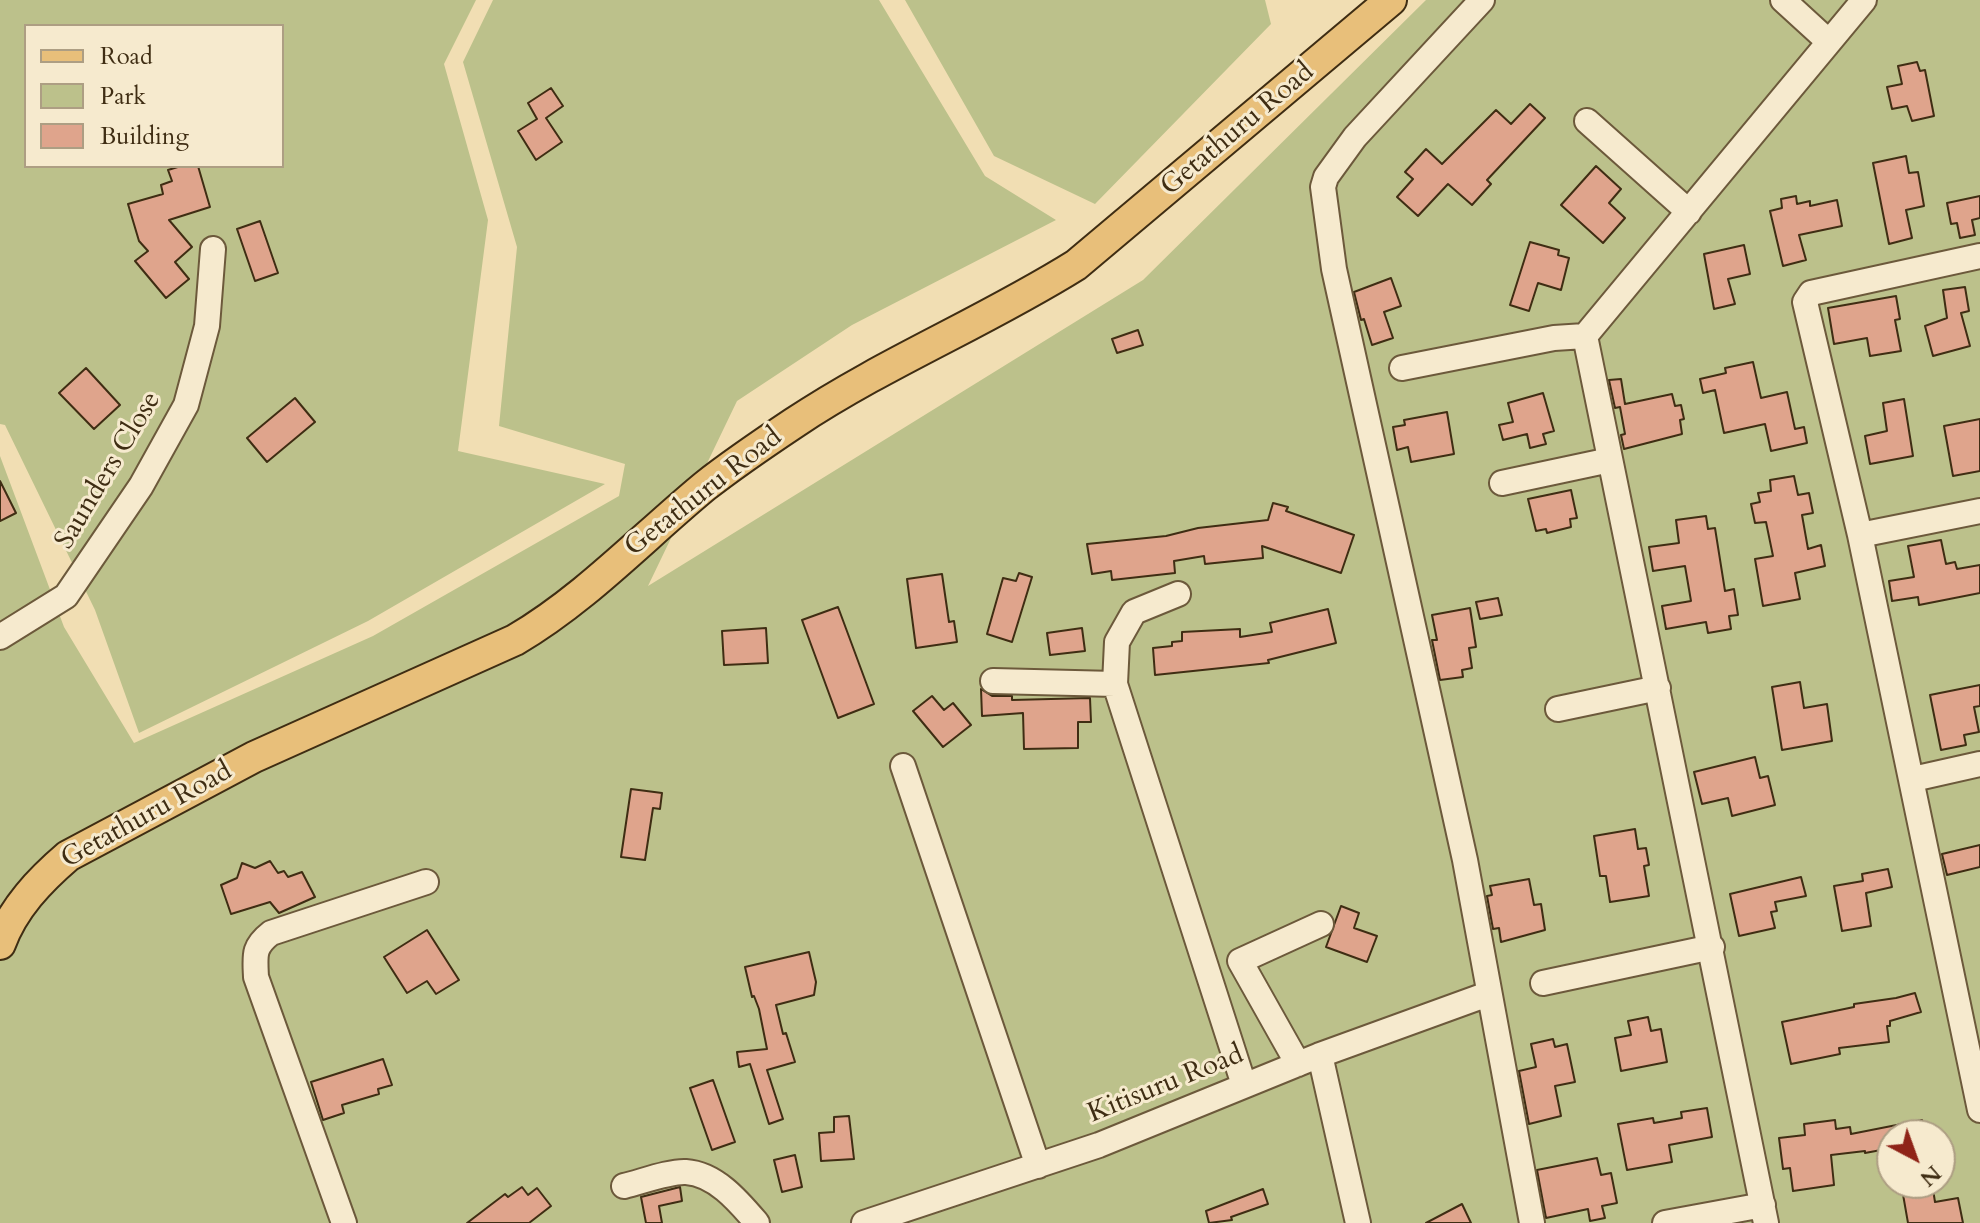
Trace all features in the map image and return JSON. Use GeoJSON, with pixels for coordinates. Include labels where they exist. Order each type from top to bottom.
{"type":"FeatureCollection","features":[{"type":"Feature","properties":{"kind":"main road","name":"Getathuru Road"},"geometry":{"type":"LineString","coordinates":[[0,944],[24,901],[44,877],[68,856],[254,757],[547,621],[707,485],[796,422],[894,365],[1024,297],[1076,265],[1391,0]]}},
{"type":"Feature","properties":{"kind":"street"},"geometry":{"type":"LineString","coordinates":[[1482,0],[1355,137],[1326,177],[1323,187],[1334,269],[1455,815],[1532,1223]]}},
{"type":"Feature","properties":{"kind":"street"},"geometry":{"type":"LineString","coordinates":[[1783,0],[1829,42]]}},
{"type":"Feature","properties":{"kind":"street"},"geometry":{"type":"LineString","coordinates":[[1402,368],[1554,338],[1585,336],[1864,0]]}},
{"type":"Feature","properties":{"kind":"street"},"geometry":{"type":"LineString","coordinates":[[1587,121],[1689,212]]}},
{"type":"Feature","properties":{"kind":"street","name":"Saunders Close"},"geometry":{"type":"LineString","coordinates":[[0,637],[66,596],[141,486],[186,405],[207,326],[213,249]]}},
{"type":"Feature","properties":{"kind":"street"},"geometry":{"type":"LineString","coordinates":[[1980,256],[1811,293],[1805,302],[1972,1032],[1980,1110]]}},
{"type":"Feature","properties":{"kind":"street"},"geometry":{"type":"LineString","coordinates":[[1585,336],[1765,1214],[1665,1223]]}},
{"type":"Feature","properties":{"kind":"street"},"geometry":{"type":"LineString","coordinates":[[1502,483],[1610,460]]}},
{"type":"Feature","properties":{"kind":"street"},"geometry":{"type":"LineString","coordinates":[[1860,535],[1980,511]]}},
{"type":"Feature","properties":{"kind":"street"},"geometry":{"type":"LineString","coordinates":[[1178,594],[1134,612],[1117,642],[1115,684],[1244,1085]]}},
{"type":"Feature","properties":{"kind":"street"},"geometry":{"type":"LineString","coordinates":[[993,681],[1115,684]]}},
{"type":"Feature","properties":{"kind":"street"},"geometry":{"type":"LineString","coordinates":[[1558,709],[1658,688]]}},
{"type":"Feature","properties":{"kind":"street"},"geometry":{"type":"LineString","coordinates":[[1913,779],[1980,764]]}},
{"type":"Feature","properties":{"kind":"street"},"geometry":{"type":"LineString","coordinates":[[903,766],[1038,1166]]}},
{"type":"Feature","properties":{"kind":"street"},"geometry":{"type":"LineString","coordinates":[[344,1223],[256,977],[255,956],[260,942],[271,933],[426,882]]}},
{"type":"Feature","properties":{"kind":"street"},"geometry":{"type":"LineString","coordinates":[[1321,924],[1240,961],[1309,1060],[1358,1223]]}},
{"type":"Feature","properties":{"kind":"street"},"geometry":{"type":"LineString","coordinates":[[1543,983],[1712,947]]}},
{"type":"Feature","properties":{"kind":"street","name":"Kitisuru Road"},"geometry":{"type":"LineString","coordinates":[[864,1223],[1099,1145],[1244,1085],[1488,994]]}},
{"type":"Feature","properties":{"kind":"street"},"geometry":{"type":"LineString","coordinates":[[624,1186],[684,1172],[707,1177],[727,1191],[757,1223]]}},
{"type":"Feature","properties":{"kind":"green space"},"geometry":{"type":"Polygon","coordinates":[[[0,0],[476,0],[444,64],[488,220],[458,451],[605,484],[368,621],[139,733],[95,610],[5,425],[0,424],[0,0]]]}},
{"type":"Feature","properties":{"kind":"green space"},"geometry":{"type":"Polygon","coordinates":[[[493,0],[879,0],[985,176],[1056,220],[852,325],[737,401],[648,586],[1143,280],[1426,0],[1980,0],[1980,1223],[0,1223],[0,456],[64,627],[134,743],[373,636],[619,496],[625,464],[499,426],[517,247],[463,62],[493,0]]]}},
{"type":"Feature","properties":{"kind":"green space"},"geometry":{"type":"Polygon","coordinates":[[[905,0],[1265,0],[1271,24],[1095,204],[994,156],[905,0]]]}},
{"type":"Feature","properties":{"kind":"building"},"geometry":{"type":"Polygon","coordinates":[[[1917,62],[1920,71],[1925,70],[1934,116],[1912,121],[1907,106],[1892,109],[1887,87],[1902,84],[1898,66],[1917,62]]]}},
{"type":"Feature","properties":{"kind":"building"},"geometry":{"type":"Polygon","coordinates":[[[551,88],[563,106],[546,118],[562,142],[536,160],[518,131],[537,119],[528,103],[551,88]]]}},
{"type":"Feature","properties":{"kind":"building"},"geometry":{"type":"Polygon","coordinates":[[[1530,104],[1545,118],[1487,180],[1491,184],[1472,205],[1448,184],[1418,216],[1397,197],[1413,179],[1405,172],[1426,149],[1442,164],[1496,110],[1511,124],[1530,104]]]}},
{"type":"Feature","properties":{"kind":"building"},"geometry":{"type":"Polygon","coordinates":[[[1906,156],[1909,173],[1918,172],[1924,206],[1906,210],[1912,238],[1889,244],[1873,163],[1906,156]]]}},
{"type":"Feature","properties":{"kind":"building"},"geometry":{"type":"Polygon","coordinates":[[[1596,166],[1621,189],[1609,203],[1625,218],[1603,243],[1561,205],[1596,166]]]}},
{"type":"Feature","properties":{"kind":"building"},"geometry":{"type":"Polygon","coordinates":[[[199,168],[210,207],[169,220],[192,247],[175,262],[189,279],[166,298],[135,261],[148,251],[139,241],[128,204],[163,194],[161,185],[172,181],[168,170],[199,168]]]}},
{"type":"Feature","properties":{"kind":"building"},"geometry":{"type":"Polygon","coordinates":[[[1796,196],[1797,204],[1810,201],[1810,206],[1837,200],[1842,226],[1799,235],[1806,260],[1783,266],[1770,211],[1782,208],[1781,199],[1796,196]]]}},
{"type":"Feature","properties":{"kind":"building"},"geometry":{"type":"Polygon","coordinates":[[[1980,196],[1980,218],[1972,220],[1975,235],[1960,238],[1957,223],[1951,224],[1947,203],[1980,196]]]}},
{"type":"Feature","properties":{"kind":"building"},"geometry":{"type":"Polygon","coordinates":[[[260,221],[278,273],[255,281],[237,229],[260,221]]]}},
{"type":"Feature","properties":{"kind":"building"},"geometry":{"type":"Polygon","coordinates":[[[1530,242],[1559,250],[1558,255],[1569,258],[1561,290],[1538,283],[1529,311],[1510,305],[1530,242]]]}},
{"type":"Feature","properties":{"kind":"building"},"geometry":{"type":"Polygon","coordinates":[[[1744,245],[1750,274],[1728,279],[1735,304],[1714,309],[1704,254],[1744,245]]]}},
{"type":"Feature","properties":{"kind":"building"},"geometry":{"type":"Polygon","coordinates":[[[1391,278],[1401,306],[1384,312],[1393,338],[1372,345],[1354,292],[1391,278]]]}},
{"type":"Feature","properties":{"kind":"building"},"geometry":{"type":"Polygon","coordinates":[[[1965,287],[1969,311],[1961,313],[1970,346],[1933,356],[1925,326],[1947,318],[1943,290],[1965,287]]]}},
{"type":"Feature","properties":{"kind":"building"},"geometry":{"type":"Polygon","coordinates":[[[1896,296],[1900,319],[1895,320],[1901,351],[1870,356],[1867,338],[1834,344],[1828,308],[1896,296]]]}},
{"type":"Feature","properties":{"kind":"building"},"geometry":{"type":"Polygon","coordinates":[[[1138,330],[1143,345],[1117,353],[1112,339],[1138,330]]]}},
{"type":"Feature","properties":{"kind":"building"},"geometry":{"type":"Polygon","coordinates":[[[1753,362],[1761,398],[1787,392],[1795,429],[1804,427],[1807,443],[1771,451],[1765,424],[1724,433],[1715,390],[1703,393],[1700,379],[1726,373],[1725,368],[1753,362]]]}},
{"type":"Feature","properties":{"kind":"building"},"geometry":{"type":"Polygon","coordinates":[[[86,368],[120,405],[94,429],[59,393],[86,368]]]}},
{"type":"Feature","properties":{"kind":"building"},"geometry":{"type":"Polygon","coordinates":[[[1621,379],[1625,404],[1672,394],[1675,406],[1681,405],[1684,419],[1680,420],[1682,434],[1624,449],[1621,435],[1625,434],[1620,407],[1615,408],[1609,380],[1621,379]]]}},
{"type":"Feature","properties":{"kind":"building"},"geometry":{"type":"Polygon","coordinates":[[[1543,393],[1554,431],[1543,434],[1546,444],[1530,448],[1527,434],[1503,440],[1499,425],[1513,422],[1508,403],[1543,393]]]}},
{"type":"Feature","properties":{"kind":"building"},"geometry":{"type":"Polygon","coordinates":[[[295,398],[315,422],[267,462],[247,438],[295,398]]]}},
{"type":"Feature","properties":{"kind":"building"},"geometry":{"type":"Polygon","coordinates":[[[1904,399],[1913,456],[1870,464],[1865,436],[1887,431],[1883,403],[1904,399]]]}},
{"type":"Feature","properties":{"kind":"building"},"geometry":{"type":"Polygon","coordinates":[[[1447,412],[1454,454],[1411,462],[1408,447],[1397,450],[1393,427],[1405,425],[1404,420],[1447,412]]]}},
{"type":"Feature","properties":{"kind":"building"},"geometry":{"type":"Polygon","coordinates":[[[1980,419],[1980,471],[1953,476],[1944,426],[1980,419]]]}},
{"type":"Feature","properties":{"kind":"building"},"geometry":{"type":"Polygon","coordinates":[[[1794,476],[1798,495],[1809,493],[1813,513],[1802,515],[1808,549],[1821,545],[1825,566],[1795,573],[1800,599],[1763,606],[1755,559],[1773,556],[1766,522],[1755,523],[1751,504],[1760,502],[1758,493],[1771,491],[1770,480],[1794,476]]]}},
{"type":"Feature","properties":{"kind":"building"},"geometry":{"type":"Polygon","coordinates":[[[0,481],[16,513],[0,521],[0,481]]]}},
{"type":"Feature","properties":{"kind":"building"},"geometry":{"type":"Polygon","coordinates":[[[1571,490],[1577,518],[1570,519],[1571,527],[1547,533],[1546,529],[1536,531],[1528,499],[1571,490]]]}},
{"type":"Feature","properties":{"kind":"building"},"geometry":{"type":"Polygon","coordinates":[[[1273,503],[1288,507],[1286,511],[1354,535],[1341,573],[1262,546],[1263,558],[1205,564],[1204,556],[1174,561],[1175,573],[1112,580],[1111,571],[1092,574],[1087,544],[1166,536],[1198,528],[1268,520],[1273,503]]]}},
{"type":"Feature","properties":{"kind":"building"},"geometry":{"type":"Polygon","coordinates":[[[1706,516],[1708,529],[1715,528],[1725,591],[1734,589],[1738,615],[1729,616],[1731,629],[1708,633],[1706,622],[1666,629],[1662,606],[1691,601],[1685,566],[1653,571],[1649,547],[1679,543],[1676,520],[1706,516]]]}},
{"type":"Feature","properties":{"kind":"building"},"geometry":{"type":"Polygon","coordinates":[[[1941,540],[1946,564],[1955,562],[1957,569],[1980,565],[1980,593],[1919,605],[1918,597],[1892,601],[1889,581],[1914,577],[1908,546],[1941,540]]]}},
{"type":"Feature","properties":{"kind":"building"},"geometry":{"type":"Polygon","coordinates":[[[1019,573],[1032,577],[1012,642],[987,634],[1003,578],[1016,581],[1019,573]]]}},
{"type":"Feature","properties":{"kind":"building"},"geometry":{"type":"Polygon","coordinates":[[[942,574],[949,622],[954,621],[957,642],[916,648],[907,579],[942,574]]]}},
{"type":"Feature","properties":{"kind":"building"},"geometry":{"type":"Polygon","coordinates":[[[1498,598],[1502,615],[1480,619],[1476,602],[1498,598]]]}},
{"type":"Feature","properties":{"kind":"building"},"geometry":{"type":"Polygon","coordinates":[[[838,607],[874,704],[838,718],[802,620],[838,607]]]}},
{"type":"Feature","properties":{"kind":"building"},"geometry":{"type":"Polygon","coordinates":[[[1470,608],[1476,647],[1469,648],[1472,668],[1462,670],[1463,677],[1440,680],[1432,640],[1437,640],[1432,615],[1470,608]]]}},
{"type":"Feature","properties":{"kind":"building"},"geometry":{"type":"Polygon","coordinates":[[[1328,609],[1336,643],[1268,660],[1269,663],[1155,675],[1153,648],[1172,646],[1172,642],[1182,641],[1182,632],[1240,629],[1240,637],[1272,632],[1270,623],[1328,609]]]}},
{"type":"Feature","properties":{"kind":"building"},"geometry":{"type":"Polygon","coordinates":[[[766,628],[768,663],[724,665],[722,631],[766,628]]]}},
{"type":"Feature","properties":{"kind":"building"},"geometry":{"type":"Polygon","coordinates":[[[1082,628],[1085,651],[1050,655],[1047,633],[1082,628]]]}},
{"type":"Feature","properties":{"kind":"building"},"geometry":{"type":"Polygon","coordinates":[[[1800,682],[1804,708],[1827,704],[1832,741],[1782,750],[1772,687],[1800,682]]]}},
{"type":"Feature","properties":{"kind":"building"},"geometry":{"type":"Polygon","coordinates":[[[1980,685],[1980,706],[1974,707],[1979,732],[1964,735],[1966,745],[1941,750],[1930,695],[1980,685]]]}},
{"type":"Feature","properties":{"kind":"building"},"geometry":{"type":"Polygon","coordinates":[[[981,689],[992,696],[1012,696],[1012,700],[1090,698],[1091,722],[1078,722],[1078,748],[1024,749],[1023,713],[982,716],[981,689]]]}},
{"type":"Feature","properties":{"kind":"building"},"geometry":{"type":"Polygon","coordinates":[[[932,696],[944,710],[953,703],[971,725],[943,747],[913,711],[932,696]]]}},
{"type":"Feature","properties":{"kind":"building"},"geometry":{"type":"Polygon","coordinates":[[[1755,757],[1760,778],[1768,776],[1775,805],[1732,816],[1728,798],[1702,804],[1694,772],[1755,757]]]}},
{"type":"Feature","properties":{"kind":"building"},"geometry":{"type":"Polygon","coordinates":[[[631,789],[662,793],[660,809],[653,808],[645,860],[621,857],[631,789]]]}},
{"type":"Feature","properties":{"kind":"building"},"geometry":{"type":"Polygon","coordinates":[[[1635,829],[1638,849],[1646,848],[1649,865],[1644,866],[1649,896],[1610,902],[1606,876],[1600,876],[1594,836],[1635,829]]]}},
{"type":"Feature","properties":{"kind":"building"},"geometry":{"type":"Polygon","coordinates":[[[1980,845],[1980,867],[1947,875],[1942,854],[1980,845]]]}},
{"type":"Feature","properties":{"kind":"building"},"geometry":{"type":"Polygon","coordinates":[[[270,861],[278,873],[284,871],[288,877],[302,872],[315,897],[279,913],[270,902],[231,914],[221,885],[237,878],[242,863],[255,868],[270,861]]]}},
{"type":"Feature","properties":{"kind":"building"},"geometry":{"type":"Polygon","coordinates":[[[1888,869],[1892,887],[1866,893],[1871,926],[1842,931],[1834,886],[1863,881],[1862,874],[1888,869]]]}},
{"type":"Feature","properties":{"kind":"building"},"geometry":{"type":"Polygon","coordinates":[[[1801,877],[1806,896],[1775,902],[1777,911],[1771,912],[1775,928],[1739,936],[1730,894],[1801,877]]]}},
{"type":"Feature","properties":{"kind":"building"},"geometry":{"type":"Polygon","coordinates":[[[1529,879],[1534,905],[1541,904],[1545,930],[1501,942],[1499,928],[1493,929],[1487,896],[1492,895],[1490,886],[1529,879]]]}},
{"type":"Feature","properties":{"kind":"building"},"geometry":{"type":"Polygon","coordinates":[[[1341,906],[1359,913],[1354,928],[1377,936],[1367,962],[1326,947],[1341,906]]]}},
{"type":"Feature","properties":{"kind":"building"},"geometry":{"type":"Polygon","coordinates":[[[427,930],[459,980],[436,994],[427,981],[407,993],[384,957],[427,930]]]}},
{"type":"Feature","properties":{"kind":"building"},"geometry":{"type":"Polygon","coordinates":[[[809,952],[816,982],[814,995],[776,1005],[783,1034],[786,1033],[795,1062],[767,1070],[783,1119],[769,1124],[750,1064],[739,1067],[737,1052],[767,1049],[759,1009],[752,997],[745,967],[809,952]]]}},
{"type":"Feature","properties":{"kind":"building"},"geometry":{"type":"Polygon","coordinates":[[[1915,993],[1921,1012],[1890,1021],[1890,1026],[1887,1026],[1889,1042],[1839,1048],[1840,1054],[1791,1064],[1782,1022],[1915,993]]]}},
{"type":"Feature","properties":{"kind":"building"},"geometry":{"type":"Polygon","coordinates":[[[1648,1017],[1651,1031],[1661,1029],[1667,1062],[1621,1071],[1615,1038],[1631,1035],[1628,1021],[1648,1017]]]}},
{"type":"Feature","properties":{"kind":"building"},"geometry":{"type":"Polygon","coordinates":[[[1553,1039],[1555,1047],[1567,1044],[1575,1082],[1555,1086],[1561,1116],[1529,1124],[1519,1071],[1536,1067],[1531,1044],[1553,1039]]]}},
{"type":"Feature","properties":{"kind":"building"},"geometry":{"type":"Polygon","coordinates":[[[383,1059],[392,1085],[378,1089],[379,1094],[342,1105],[344,1113],[323,1120],[311,1082],[383,1059]]]}},
{"type":"Feature","properties":{"kind":"building"},"geometry":{"type":"Polygon","coordinates":[[[713,1080],[735,1142],[712,1150],[690,1088],[713,1080]]]}},
{"type":"Feature","properties":{"kind":"building"},"geometry":{"type":"Polygon","coordinates":[[[1707,1108],[1712,1137],[1669,1145],[1672,1162],[1627,1170],[1618,1124],[1653,1118],[1654,1123],[1682,1118],[1681,1112],[1707,1108]]]}},
{"type":"Feature","properties":{"kind":"building"},"geometry":{"type":"Polygon","coordinates":[[[849,1116],[854,1159],[821,1161],[819,1133],[834,1132],[834,1117],[849,1116]]]}},
{"type":"Feature","properties":{"kind":"building"},"geometry":{"type":"Polygon","coordinates":[[[1835,1120],[1836,1129],[1850,1127],[1851,1134],[1876,1129],[1876,1151],[1831,1155],[1834,1185],[1793,1191],[1790,1168],[1783,1169],[1779,1138],[1805,1135],[1804,1124],[1835,1120]]]}},
{"type":"Feature","properties":{"kind":"building"},"geometry":{"type":"Polygon","coordinates":[[[795,1155],[802,1187],[782,1192],[774,1160],[795,1155]]]}},
{"type":"Feature","properties":{"kind":"building"},"geometry":{"type":"Polygon","coordinates":[[[1597,1158],[1601,1175],[1611,1173],[1617,1203],[1602,1206],[1605,1218],[1590,1221],[1588,1209],[1546,1218],[1537,1170],[1597,1158]]]}},
{"type":"Feature","properties":{"kind":"building"},"geometry":{"type":"Polygon","coordinates":[[[522,1187],[528,1195],[537,1188],[551,1206],[529,1223],[467,1223],[505,1194],[508,1197],[522,1187]]]}},
{"type":"Feature","properties":{"kind":"building"},"geometry":{"type":"Polygon","coordinates":[[[680,1187],[682,1201],[659,1206],[662,1223],[646,1223],[641,1197],[680,1187]]]}},
{"type":"Feature","properties":{"kind":"building"},"geometry":{"type":"Polygon","coordinates":[[[1263,1189],[1268,1204],[1231,1217],[1232,1220],[1209,1223],[1206,1211],[1263,1189]]]}},
{"type":"Feature","properties":{"kind":"building"},"geometry":{"type":"Polygon","coordinates":[[[1958,1198],[1963,1223],[1908,1223],[1904,1199],[1935,1199],[1935,1202],[1958,1198]]]}},
{"type":"Feature","properties":{"kind":"building"},"geometry":{"type":"Polygon","coordinates":[[[1462,1204],[1471,1223],[1426,1223],[1462,1204]]]}}]}
